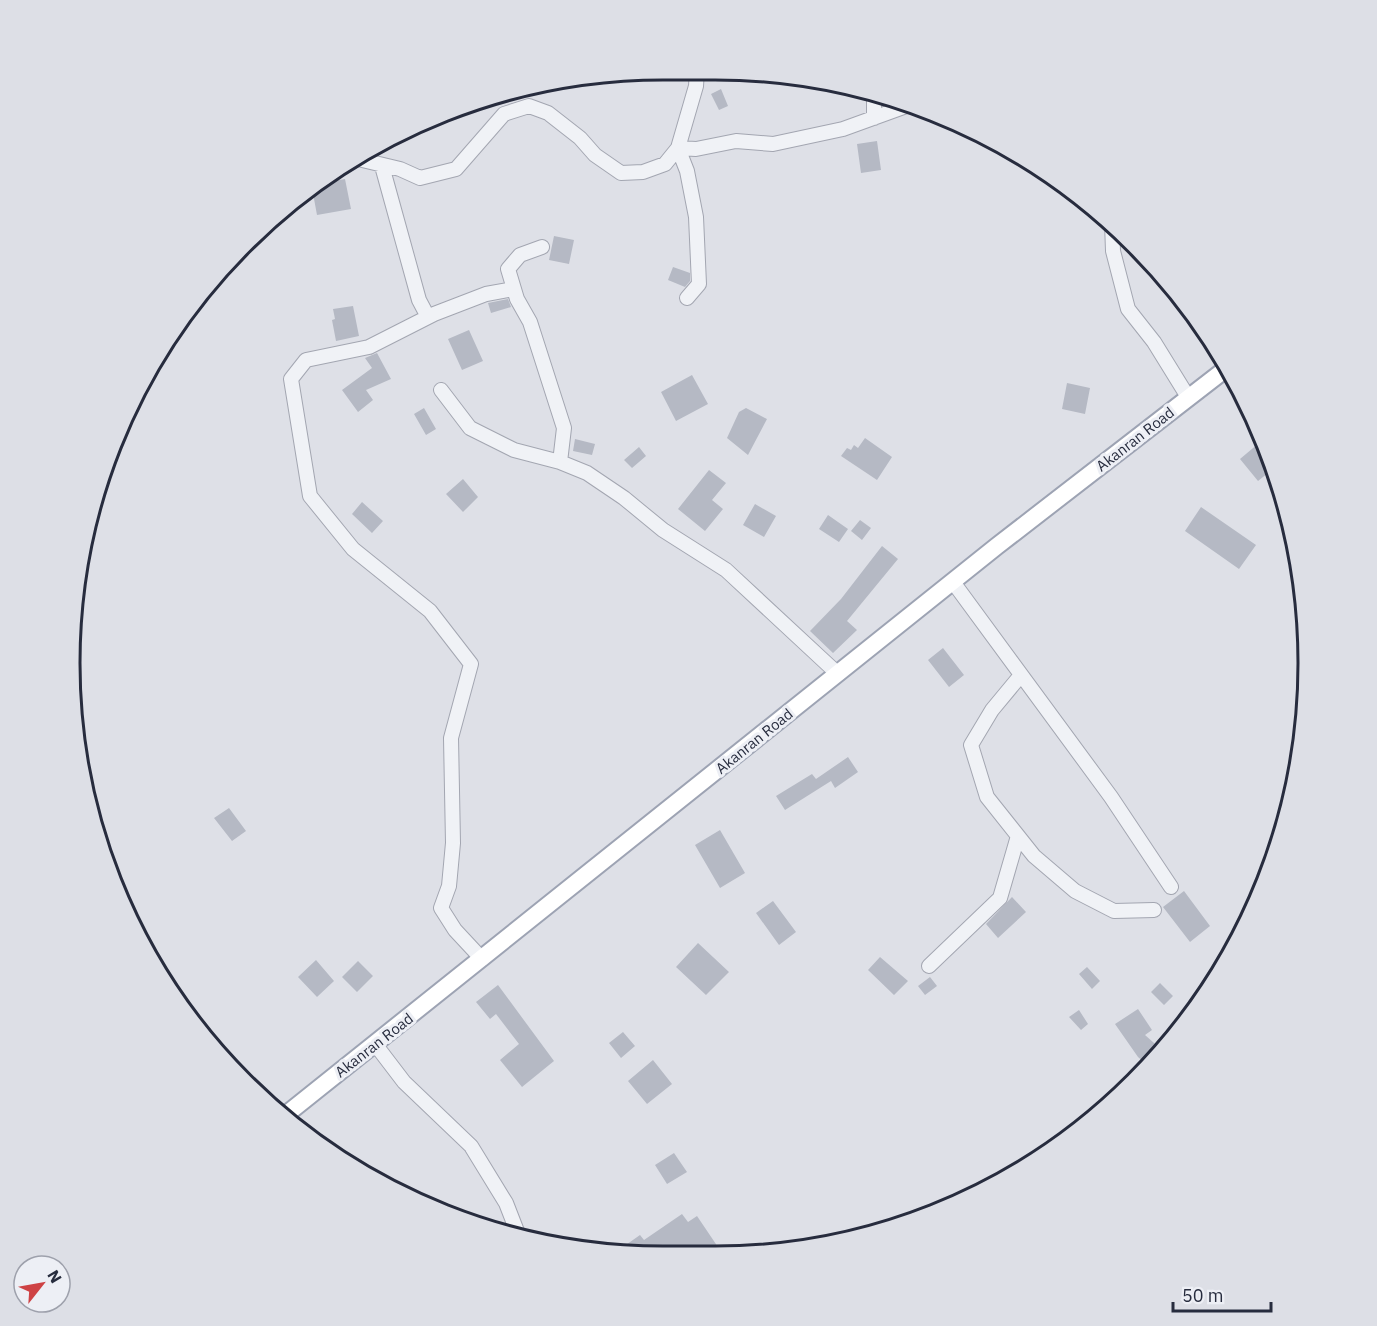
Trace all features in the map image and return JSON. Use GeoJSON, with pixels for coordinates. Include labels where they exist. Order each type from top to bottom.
{"type":"FeatureCollection","features":[{"type":"Feature","properties":{"kind":"main road","name":"Akanran Road"},"geometry":{"type":"LineString","coordinates":[[290,1112],[953,582],[1220,373]]}},
{"type":"Feature","properties":{"kind":"street"},"geometry":{"type":"LineString","coordinates":[[366,161],[420,178],[456,169],[504,114],[529,106],[549,113],[580,138],[595,155],[621,173],[643,172],[665,164],[678,148],[696,80]]}},
{"type":"Feature","properties":{"kind":"street"},"geometry":{"type":"LineString","coordinates":[[874,102],[874,118]]}},
{"type":"Feature","properties":{"kind":"street"},"geometry":{"type":"LineString","coordinates":[[678,148],[696,149],[736,141],[773,144],[843,129],[899,109]]}},
{"type":"Feature","properties":{"kind":"street"},"geometry":{"type":"LineString","coordinates":[[678,148],[689,180],[698,248],[699,284],[687,298]]}},
{"type":"Feature","properties":{"kind":"street"},"geometry":{"type":"LineString","coordinates":[[382,166],[418,300],[428,317]]}},
{"type":"Feature","properties":{"kind":"street"},"geometry":{"type":"LineString","coordinates":[[1112,237],[1113,251],[1128,309],[1154,342],[1188,398]]}},
{"type":"Feature","properties":{"kind":"street"},"geometry":{"type":"LineString","coordinates":[[542,247],[520,255],[508,269],[516,299],[530,322],[564,428],[560,462]]}},
{"type":"Feature","properties":{"kind":"street"},"geometry":{"type":"LineString","coordinates":[[482,959],[455,930],[441,908],[449,886],[453,843],[451,738],[471,664],[430,611],[353,549],[310,496],[291,379],[306,360],[369,347],[428,317],[486,294],[514,289]]}},
{"type":"Feature","properties":{"kind":"street"},"geometry":{"type":"LineString","coordinates":[[441,390],[470,428],[513,450],[560,462],[587,473],[624,498],[663,530],[726,570],[838,674]]}},
{"type":"Feature","properties":{"kind":"street"},"geometry":{"type":"LineString","coordinates":[[953,582],[1117,806],[1171,887]]}},
{"type":"Feature","properties":{"kind":"street"},"geometry":{"type":"LineString","coordinates":[[1021,675],[992,710],[972,745],[987,797],[1034,856],[1075,891],[1114,911],[1154,909]]}},
{"type":"Feature","properties":{"kind":"street"},"geometry":{"type":"LineString","coordinates":[[929,966],[1000,898],[1018,837]]}},
{"type":"Feature","properties":{"kind":"street"},"geometry":{"type":"LineString","coordinates":[[375,1044],[404,1082],[471,1146],[506,1203],[516,1228]]}},
{"type":"Feature","properties":{"kind":"building"},"geometry":{"type":"Polygon","coordinates":[[[721,89],[728,106],[719,110],[711,94],[721,89]]]}},
{"type":"Feature","properties":{"kind":"building"},"geometry":{"type":"Polygon","coordinates":[[[877,141],[881,170],[861,173],[857,144],[877,141]]]}},
{"type":"Feature","properties":{"kind":"building"},"geometry":{"type":"Polygon","coordinates":[[[345,179],[351,209],[317,215],[313,196],[335,181],[345,179]]]}},
{"type":"Feature","properties":{"kind":"building"},"geometry":{"type":"Polygon","coordinates":[[[554,236],[574,240],[569,264],[549,260],[554,236]]]}},
{"type":"Feature","properties":{"kind":"building"},"geometry":{"type":"Polygon","coordinates":[[[673,267],[690,273],[690,281],[685,287],[668,280],[673,267]]]}},
{"type":"Feature","properties":{"kind":"building"},"geometry":{"type":"Polygon","coordinates":[[[508,299],[511,307],[491,313],[488,303],[508,299]]]}},
{"type":"Feature","properties":{"kind":"building"},"geometry":{"type":"Polygon","coordinates":[[[353,306],[359,336],[336,341],[332,320],[335,319],[333,309],[353,306]]]}},
{"type":"Feature","properties":{"kind":"building"},"geometry":{"type":"Polygon","coordinates":[[[469,330],[483,361],[462,370],[448,339],[469,330]]]}},
{"type":"Feature","properties":{"kind":"building"},"geometry":{"type":"Polygon","coordinates":[[[377,353],[391,379],[366,390],[373,400],[358,412],[342,390],[372,368],[365,358],[377,353]]]}},
{"type":"Feature","properties":{"kind":"building"},"geometry":{"type":"Polygon","coordinates":[[[692,375],[708,404],[676,421],[661,392],[692,375]]]}},
{"type":"Feature","properties":{"kind":"building"},"geometry":{"type":"Polygon","coordinates":[[[1067,383],[1090,388],[1085,414],[1062,409],[1067,383]]]}},
{"type":"Feature","properties":{"kind":"building"},"geometry":{"type":"Polygon","coordinates":[[[424,408],[436,429],[426,435],[414,414],[424,408]]]}},
{"type":"Feature","properties":{"kind":"building"},"geometry":{"type":"Polygon","coordinates":[[[746,408],[767,419],[748,455],[727,438],[739,412],[746,408]]]}},
{"type":"Feature","properties":{"kind":"building"},"geometry":{"type":"Polygon","coordinates":[[[865,438],[892,457],[877,480],[841,456],[847,448],[851,450],[854,445],[858,448],[865,438]]]}},
{"type":"Feature","properties":{"kind":"building"},"geometry":{"type":"Polygon","coordinates":[[[575,439],[595,444],[592,455],[573,451],[575,439]]]}},
{"type":"Feature","properties":{"kind":"building"},"geometry":{"type":"Polygon","coordinates":[[[1255,446],[1267,474],[1258,481],[1240,459],[1255,446]]]}},
{"type":"Feature","properties":{"kind":"building"},"geometry":{"type":"Polygon","coordinates":[[[639,447],[646,456],[632,468],[624,460],[639,447]]]}},
{"type":"Feature","properties":{"kind":"building"},"geometry":{"type":"Polygon","coordinates":[[[709,470],[726,483],[712,500],[723,509],[705,531],[678,509],[709,470]]]}},
{"type":"Feature","properties":{"kind":"building"},"geometry":{"type":"Polygon","coordinates":[[[463,479],[478,497],[463,512],[446,494],[463,479]]]}},
{"type":"Feature","properties":{"kind":"building"},"geometry":{"type":"Polygon","coordinates":[[[362,502],[383,521],[372,533],[352,514],[362,502]]]}},
{"type":"Feature","properties":{"kind":"building"},"geometry":{"type":"Polygon","coordinates":[[[755,504],[776,516],[764,537],[743,525],[755,504]]]}},
{"type":"Feature","properties":{"kind":"building"},"geometry":{"type":"Polygon","coordinates":[[[1201,507],[1256,545],[1239,569],[1185,531],[1201,507]]]}},
{"type":"Feature","properties":{"kind":"building"},"geometry":{"type":"Polygon","coordinates":[[[828,515],[848,529],[839,542],[819,529],[828,515]]]}},
{"type":"Feature","properties":{"kind":"building"},"geometry":{"type":"Polygon","coordinates":[[[860,520],[871,528],[862,540],[851,531],[860,520]]]}},
{"type":"Feature","properties":{"kind":"building"},"geometry":{"type":"Polygon","coordinates":[[[882,546],[898,559],[847,621],[857,630],[833,653],[810,631],[841,599],[882,546]]]}},
{"type":"Feature","properties":{"kind":"building"},"geometry":{"type":"Polygon","coordinates":[[[943,648],[964,675],[949,687],[928,660],[943,648]]]}},
{"type":"Feature","properties":{"kind":"building"},"geometry":{"type":"Polygon","coordinates":[[[848,757],[858,772],[835,788],[831,781],[785,810],[776,796],[812,774],[816,779],[848,757]]]}},
{"type":"Feature","properties":{"kind":"building"},"geometry":{"type":"Polygon","coordinates":[[[229,808],[246,831],[232,841],[214,818],[229,808]]]}},
{"type":"Feature","properties":{"kind":"building"},"geometry":{"type":"Polygon","coordinates":[[[720,830],[745,873],[720,888],[695,845],[720,830]]]}},
{"type":"Feature","properties":{"kind":"building"},"geometry":{"type":"Polygon","coordinates":[[[1184,891],[1210,926],[1190,942],[1163,907],[1184,891]]]}},
{"type":"Feature","properties":{"kind":"building"},"geometry":{"type":"Polygon","coordinates":[[[1012,897],[1026,912],[998,938],[986,924],[1012,897]]]}},
{"type":"Feature","properties":{"kind":"building"},"geometry":{"type":"Polygon","coordinates":[[[773,901],[796,932],[779,945],[756,913],[773,901]]]}},
{"type":"Feature","properties":{"kind":"building"},"geometry":{"type":"Polygon","coordinates":[[[698,943],[729,972],[706,995],[676,967],[698,943]]]}},
{"type":"Feature","properties":{"kind":"building"},"geometry":{"type":"Polygon","coordinates":[[[880,957],[908,981],[894,995],[868,970],[880,957]]]}},
{"type":"Feature","properties":{"kind":"building"},"geometry":{"type":"Polygon","coordinates":[[[316,960],[334,981],[317,997],[298,977],[316,960]]]}},
{"type":"Feature","properties":{"kind":"building"},"geometry":{"type":"Polygon","coordinates":[[[358,961],[373,976],[357,992],[342,977],[358,961]]]}},
{"type":"Feature","properties":{"kind":"building"},"geometry":{"type":"Polygon","coordinates":[[[1087,967],[1100,981],[1092,989],[1079,974],[1087,967]]]}},
{"type":"Feature","properties":{"kind":"building"},"geometry":{"type":"Polygon","coordinates":[[[930,977],[937,986],[925,995],[918,986],[930,977]]]}},
{"type":"Feature","properties":{"kind":"building"},"geometry":{"type":"Polygon","coordinates":[[[1160,983],[1173,996],[1164,1005],[1151,992],[1160,983]]]}},
{"type":"Feature","properties":{"kind":"building"},"geometry":{"type":"Polygon","coordinates":[[[498,985],[554,1061],[522,1087],[500,1060],[519,1044],[496,1014],[490,1019],[476,1002],[498,985]]]}},
{"type":"Feature","properties":{"kind":"building"},"geometry":{"type":"Polygon","coordinates":[[[1138,1009],[1152,1030],[1145,1035],[1156,1045],[1142,1060],[1115,1024],[1138,1009]]]}},
{"type":"Feature","properties":{"kind":"building"},"geometry":{"type":"Polygon","coordinates":[[[1079,1010],[1088,1024],[1081,1030],[1069,1017],[1079,1010]]]}},
{"type":"Feature","properties":{"kind":"building"},"geometry":{"type":"Polygon","coordinates":[[[623,1032],[635,1046],[621,1058],[609,1043],[623,1032]]]}},
{"type":"Feature","properties":{"kind":"building"},"geometry":{"type":"Polygon","coordinates":[[[653,1060],[672,1084],[647,1104],[628,1081],[653,1060]]]}},
{"type":"Feature","properties":{"kind":"building"},"geometry":{"type":"Polygon","coordinates":[[[674,1153],[687,1172],[667,1184],[655,1165],[674,1153]]]}},
{"type":"Feature","properties":{"kind":"building"},"geometry":{"type":"Polygon","coordinates":[[[682,1214],[688,1222],[697,1216],[717,1246],[626,1245],[640,1235],[644,1240],[682,1214]]]}}]}
